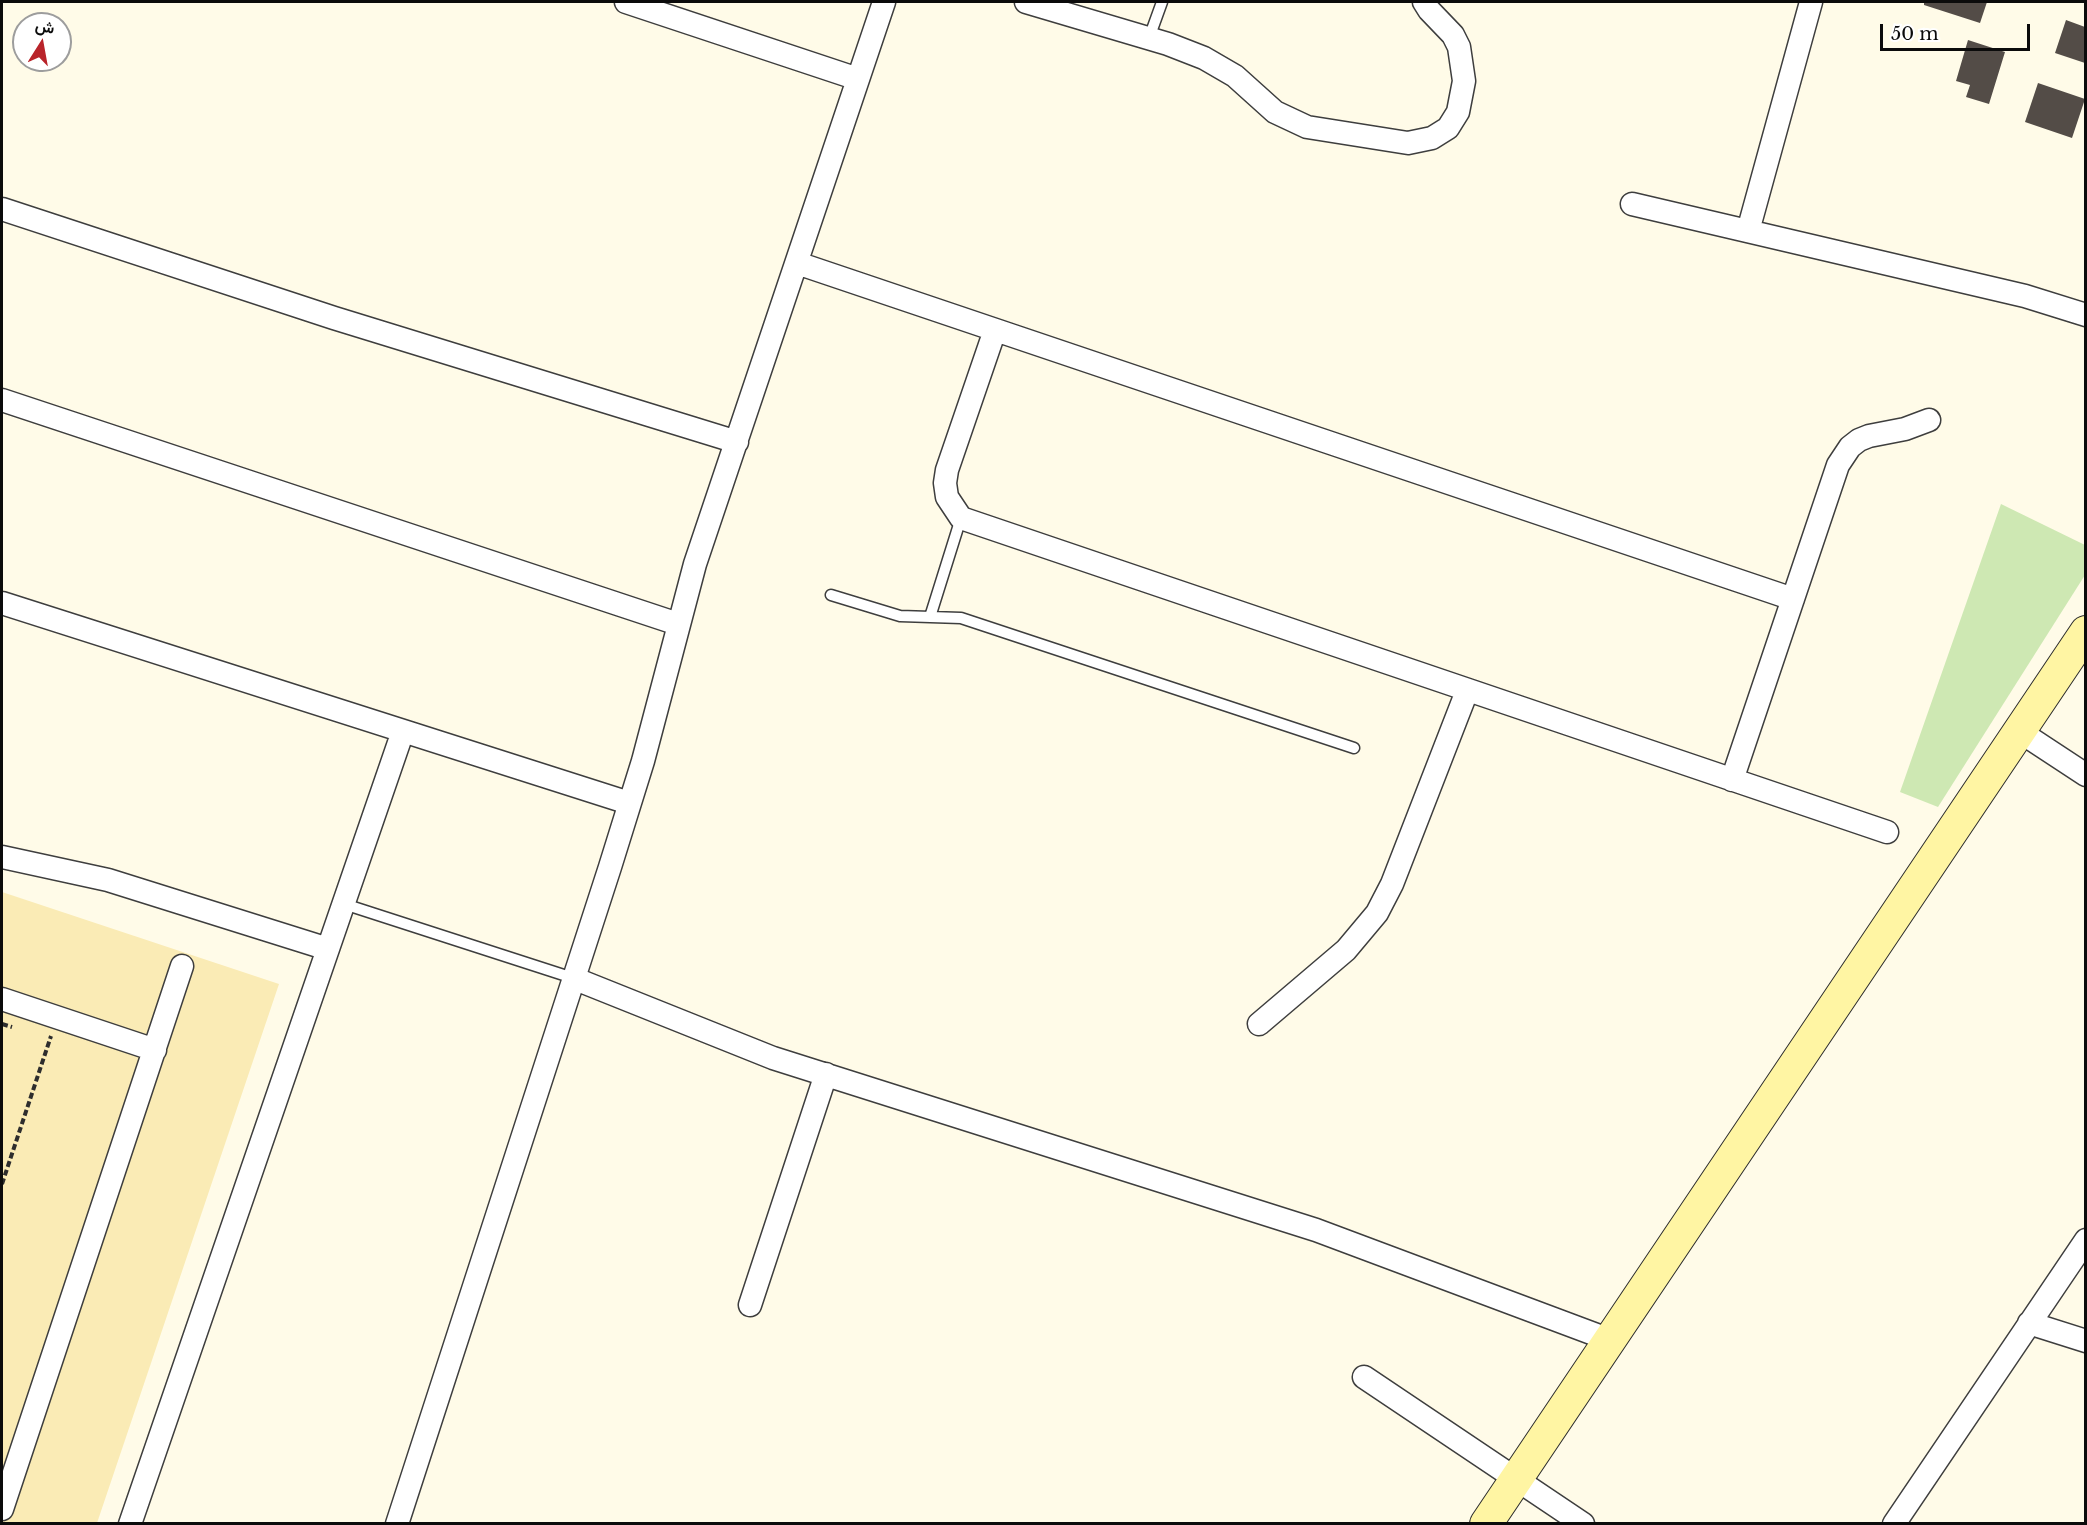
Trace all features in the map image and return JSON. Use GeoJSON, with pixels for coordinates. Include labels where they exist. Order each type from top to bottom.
{"type":"FeatureCollection","features":[{"type":"Feature","properties":{"kind":"street"},"geometry":{"type":"LineString","coordinates":[[626,2],[858,79]]}},
{"type":"Feature","properties":{"kind":"street"},"geometry":{"type":"LineString","coordinates":[[397,1524],[629,803],[711,514],[884,2]]}},
{"type":"Feature","properties":{"kind":"street"},"geometry":{"type":"LineString","coordinates":[[1026,2],[1186,50],[1220,66],[1275,112],[1307,127],[1408,143],[1424,141],[1440,134],[1454,121],[1461,103],[1464,70],[1459,47],[1453,35],[1424,2]]}},
{"type":"Feature","properties":{"kind":"street"},"geometry":{"type":"LineString","coordinates":[[1748,231],[1811,2]]}},
{"type":"Feature","properties":{"kind":"street"},"geometry":{"type":"LineString","coordinates":[[1632,204],[2025,296],[2085,315]]}},
{"type":"Feature","properties":{"kind":"street"},"geometry":{"type":"LineString","coordinates":[[2,208],[334,318],[737,442]]}},
{"type":"Feature","properties":{"kind":"street"},"geometry":{"type":"LineString","coordinates":[[796,263],[1793,600]]}},
{"type":"Feature","properties":{"kind":"street"},"geometry":{"type":"LineString","coordinates":[[995,330],[947,470],[945,483],[947,497],[962,519],[1887,832]]}},
{"type":"Feature","properties":{"kind":"street"},"geometry":{"type":"LineString","coordinates":[[2,400],[678,624]]}},
{"type":"Feature","properties":{"kind":"street"},"geometry":{"type":"LineString","coordinates":[[1732,780],[1843,456],[1850,447],[1869,436],[1905,429],[1929,420]]}},
{"type":"Feature","properties":{"kind":"street"},"geometry":{"type":"LineString","coordinates":[[2,603],[629,803]]}},
{"type":"Feature","properties":{"kind":"street"},"geometry":{"type":"LineString","coordinates":[[1486,1524],[2085,632]]}},
{"type":"Feature","properties":{"kind":"street"},"geometry":{"type":"LineString","coordinates":[[1258,1024],[1346,950],[1377,913],[1392,884],[1467,691]]}},
{"type":"Feature","properties":{"kind":"street"},"geometry":{"type":"LineString","coordinates":[[130,1524],[403,731]]}},
{"type":"Feature","properties":{"kind":"street"},"geometry":{"type":"LineString","coordinates":[[2019,731],[2085,775]]}},
{"type":"Feature","properties":{"kind":"street"},"geometry":{"type":"LineString","coordinates":[[2,857],[108,880],[328,949]]}},
{"type":"Feature","properties":{"kind":"street"},"geometry":{"type":"LineString","coordinates":[[2,1509],[182,966]]}},
{"type":"Feature","properties":{"kind":"street"},"geometry":{"type":"LineString","coordinates":[[573,978],[773,1058],[1316,1230],[1610,1340]]}},
{"type":"Feature","properties":{"kind":"street"},"geometry":{"type":"LineString","coordinates":[[2,999],[155,1050]]}},
{"type":"Feature","properties":{"kind":"street"},"geometry":{"type":"LineString","coordinates":[[750,1305],[826,1074]]}},
{"type":"Feature","properties":{"kind":"street"},"geometry":{"type":"LineString","coordinates":[[1894,1524],[2085,1240]]}},
{"type":"Feature","properties":{"kind":"street"},"geometry":{"type":"LineString","coordinates":[[2029,1323],[2085,1341]]}},
{"type":"Feature","properties":{"kind":"street"},"geometry":{"type":"LineString","coordinates":[[1364,1377],[1583,1524]]}},
{"type":"Feature","properties":{"kind":"lane"},"geometry":{"type":"LineString","coordinates":[[1149,38],[1162,2]]}},
{"type":"Feature","properties":{"kind":"lane"},"geometry":{"type":"LineString","coordinates":[[930,617],[962,519]]}},
{"type":"Feature","properties":{"kind":"lane"},"geometry":{"type":"LineString","coordinates":[[831,595],[890,614],[961,618],[1353,748]]}},
{"type":"Feature","properties":{"kind":"lane"},"geometry":{"type":"LineString","coordinates":[[344,904],[573,978]]}},
{"type":"Feature","properties":{"kind":"path"},"geometry":{"type":"LineString","coordinates":[[2,1184],[57,1017]]}},
{"type":"Feature","properties":{"kind":"green space"},"geometry":{"type":"Polygon","coordinates":[[[2001,504],[2085,545],[2085,575],[1938,807],[1900,792],[2001,504]]]}},
{"type":"Feature","properties":{"kind":"sand"},"geometry":{"type":"Polygon","coordinates":[[[2,892],[279,984],[97,1523],[2,1524],[2,892]]]}},
{"type":"Feature","properties":{"kind":"building"},"geometry":{"type":"Polygon","coordinates":[[[1924,2],[1987,2],[1980,23],[1924,5],[1924,2]]]}},
{"type":"Feature","properties":{"kind":"building"},"geometry":{"type":"Polygon","coordinates":[[[2066,20],[2085,27],[2085,63],[2055,53],[2066,20]]]}},
{"type":"Feature","properties":{"kind":"building"},"geometry":{"type":"Polygon","coordinates":[[[1968,40],[2005,52],[1989,104],[1966,97],[1970,85],[1956,81],[1968,40]]]}},
{"type":"Feature","properties":{"kind":"building"},"geometry":{"type":"Polygon","coordinates":[[[2038,83],[2085,99],[2072,138],[2025,122],[2038,83]]]}}]}
